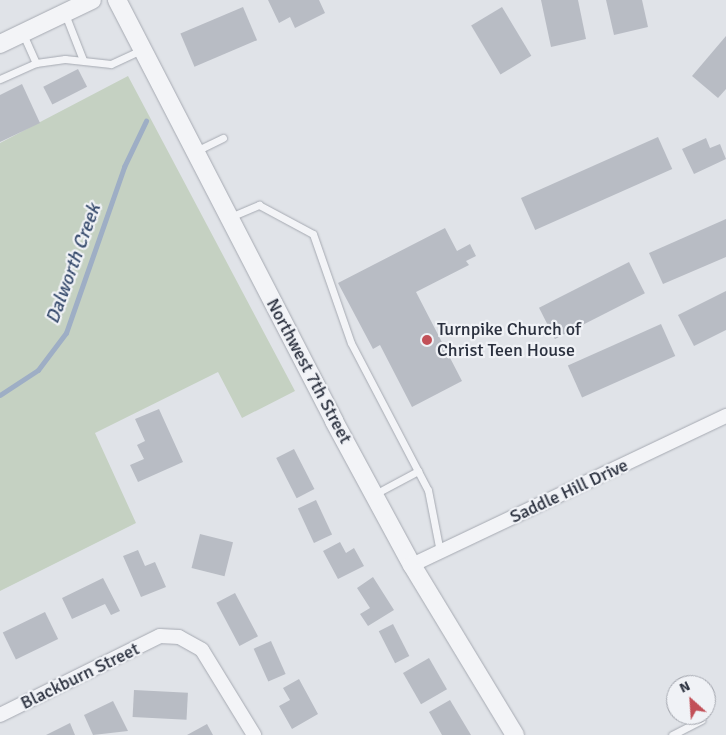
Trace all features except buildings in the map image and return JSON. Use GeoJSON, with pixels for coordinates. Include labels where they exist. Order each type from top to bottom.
{"type":"FeatureCollection","features":[{"type":"Feature","properties":{"kind":"street"},"geometry":{"type":"LineString","coordinates":[[0,44],[92,0]]}},
{"type":"Feature","properties":{"kind":"street","name":"Northwest 7th Street"},"geometry":{"type":"LineString","coordinates":[[116,0],[228,218],[412,565],[515,735]]}},
{"type":"Feature","properties":{"kind":"street","name":"Saddle Hill Drive"},"geometry":{"type":"LineString","coordinates":[[412,565],[726,416]]}},
{"type":"Feature","properties":{"kind":"street","name":"Blackburn Street"},"geometry":{"type":"LineString","coordinates":[[1,714],[160,636],[178,637],[202,650],[254,735]]}},
{"type":"Feature","properties":{"kind":"lane"},"geometry":{"type":"LineString","coordinates":[[65,13],[83,60]]}},
{"type":"Feature","properties":{"kind":"lane"},"geometry":{"type":"LineString","coordinates":[[23,33],[36,63]]}},
{"type":"Feature","properties":{"kind":"lane"},"geometry":{"type":"LineString","coordinates":[[0,79],[36,63],[83,60],[111,64],[141,50]]}},
{"type":"Feature","properties":{"kind":"lane"},"geometry":{"type":"LineString","coordinates":[[194,152],[223,138]]}},
{"type":"Feature","properties":{"kind":"lane"},"geometry":{"type":"LineString","coordinates":[[228,218],[260,205],[313,234],[363,365],[418,471],[436,512],[440,552]]}},
{"type":"Feature","properties":{"kind":"lane"},"geometry":{"type":"LineString","coordinates":[[374,494],[418,471]]}},
{"type":"Feature","properties":{"kind":"lane"},"geometry":{"type":"LineString","coordinates":[[672,735],[691,725]]}},
{"type":"Feature","properties":{"kind":"green space"},"geometry":{"type":"Polygon","coordinates":[[[128,76],[295,391],[242,418],[218,372],[95,433],[136,523],[0,591],[0,143],[128,76]]]}},
{"type":"Feature","properties":{"kind":"waterway","name":"Dalworth Creek"},"geometry":{"type":"LineString","coordinates":[[0,395],[38,370],[66,333],[124,167],[146,121]]}},
{"type":"Feature","properties":{"kind":"place","name":"Turnpike Church of Christ Teen House"},"geometry":{"type":"Point","coordinates":[427,340]}}]}
